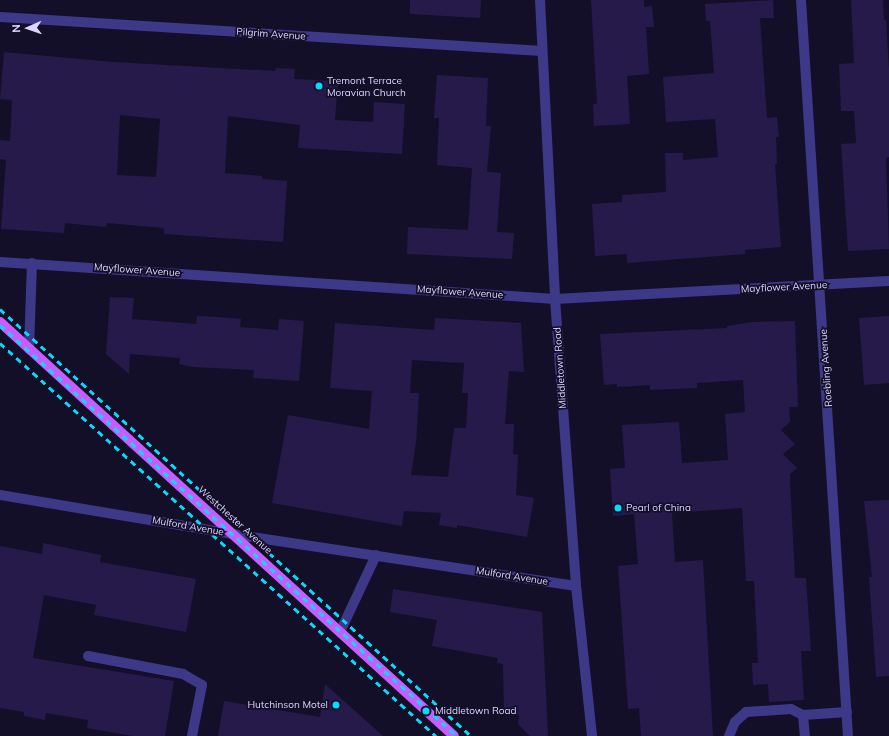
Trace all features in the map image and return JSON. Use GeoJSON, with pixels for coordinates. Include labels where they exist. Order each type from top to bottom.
{"type":"FeatureCollection","features":[{"type":"Feature","properties":{"kind":"main road","name":"Westchester Avenue"},"geometry":{"type":"LineString","coordinates":[[0,322],[454,736]]}},
{"type":"Feature","properties":{"kind":"street","name":"Middletown Road"},"geometry":{"type":"LineString","coordinates":[[540,0],[555,299],[576,586],[592,736]]}},
{"type":"Feature","properties":{"kind":"street","name":"Roebling Avenue"},"geometry":{"type":"LineString","coordinates":[[801,0],[848,736]]}},
{"type":"Feature","properties":{"kind":"street","name":"Pilgrim Avenue"},"geometry":{"type":"LineString","coordinates":[[0,17],[542,50]]}},
{"type":"Feature","properties":{"kind":"street","name":"Mayflower Avenue"},"geometry":{"type":"LineString","coordinates":[[0,262],[555,299],[889,281]]}},
{"type":"Feature","properties":{"kind":"street"},"geometry":{"type":"LineString","coordinates":[[29,349],[32,263]]}},
{"type":"Feature","properties":{"kind":"street","name":"Mulford Avenue"},"geometry":{"type":"LineString","coordinates":[[0,495],[232,534],[576,586]]}},
{"type":"Feature","properties":{"kind":"street"},"geometry":{"type":"LineString","coordinates":[[340,632],[376,555]]}},
{"type":"Feature","properties":{"kind":"street"},"geometry":{"type":"LineString","coordinates":[[88,656],[184,674],[202,685],[192,736]]}},
{"type":"Feature","properties":{"kind":"street"},"geometry":{"type":"LineString","coordinates":[[729,736],[735,722],[746,712],[791,709],[803,715],[847,712]]}},
{"type":"Feature","properties":{"kind":"street"},"geometry":{"type":"LineString","coordinates":[[803,715],[805,736]]}},
{"type":"Feature","properties":{"kind":"building"},"geometry":{"type":"Polygon","coordinates":[[[410,0],[481,0],[480,18],[410,14],[410,0]]]}},
{"type":"Feature","properties":{"kind":"building"},"geometry":{"type":"Polygon","coordinates":[[[591,0],[644,0],[644,7],[652,6],[654,27],[646,27],[649,74],[627,76],[630,124],[594,126],[593,104],[597,104],[591,0]]]}},
{"type":"Feature","properties":{"kind":"building"},"geometry":{"type":"Polygon","coordinates":[[[773,0],[774,18],[760,18],[767,118],[777,117],[779,137],[776,137],[777,164],[775,164],[781,247],[745,250],[745,254],[627,263],[627,254],[595,256],[592,204],[622,202],[622,195],[666,192],[665,153],[683,153],[683,160],[718,157],[715,119],[666,122],[663,77],[714,73],[710,21],[706,21],[705,4],[773,0]]]}},
{"type":"Feature","properties":{"kind":"building"},"geometry":{"type":"Polygon","coordinates":[[[851,0],[883,0],[884,20],[886,20],[889,69],[889,157],[886,158],[889,249],[848,251],[841,144],[856,143],[854,111],[841,111],[839,64],[854,63],[851,0]]]}},
{"type":"Feature","properties":{"kind":"building"},"geometry":{"type":"Polygon","coordinates":[[[4,52],[113,62],[275,71],[276,68],[295,69],[294,79],[338,81],[335,120],[373,122],[374,102],[405,104],[402,154],[298,148],[300,125],[228,116],[225,173],[262,176],[262,179],[287,181],[283,242],[164,234],[164,228],[107,223],[106,227],[65,223],[64,233],[1,229],[6,160],[0,159],[0,140],[10,141],[12,100],[0,99],[4,52]],[[120,115],[117,175],[156,177],[160,119],[120,115]]]}},
{"type":"Feature","properties":{"kind":"building"},"geometry":{"type":"Polygon","coordinates":[[[437,75],[488,78],[486,126],[491,126],[487,172],[501,173],[497,232],[514,233],[512,259],[407,254],[408,227],[468,230],[472,168],[437,165],[439,118],[434,118],[437,75]]]}},
{"type":"Feature","properties":{"kind":"building"},"geometry":{"type":"Polygon","coordinates":[[[110,297],[134,298],[132,319],[196,324],[197,316],[218,317],[241,319],[240,327],[278,330],[279,319],[304,321],[299,381],[253,378],[254,370],[193,367],[179,364],[180,358],[130,354],[129,374],[106,354],[110,297]]]}},
{"type":"Feature","properties":{"kind":"building"},"geometry":{"type":"Polygon","coordinates":[[[889,316],[889,383],[864,385],[859,318],[889,316]]]}},
{"type":"Feature","properties":{"kind":"building"},"geometry":{"type":"Polygon","coordinates":[[[435,318],[521,323],[524,372],[509,371],[505,424],[514,424],[513,454],[518,455],[516,495],[534,498],[527,537],[457,525],[457,528],[439,525],[441,513],[404,511],[402,526],[272,503],[288,415],[369,429],[372,391],[330,388],[335,323],[434,330],[435,318]],[[412,360],[410,393],[419,393],[416,442],[411,475],[448,477],[454,428],[466,428],[468,393],[462,393],[464,363],[412,360]]]}},
{"type":"Feature","properties":{"kind":"building"},"geometry":{"type":"Polygon","coordinates":[[[795,321],[798,407],[789,407],[790,422],[781,430],[795,444],[783,454],[797,468],[790,474],[795,578],[806,578],[811,651],[801,651],[804,700],[769,702],[768,684],[753,685],[752,663],[758,663],[754,581],[746,581],[742,508],[672,513],[675,562],[703,560],[713,736],[641,736],[639,708],[628,709],[618,566],[638,564],[634,514],[613,516],[610,469],[625,468],[622,425],[679,422],[682,463],[728,460],[725,414],[745,412],[743,380],[697,383],[697,388],[650,390],[650,385],[617,387],[617,384],[604,385],[600,334],[727,328],[727,326],[753,322],[795,321]]]}},
{"type":"Feature","properties":{"kind":"building"},"geometry":{"type":"Polygon","coordinates":[[[889,500],[889,676],[876,677],[869,577],[872,577],[864,501],[889,500]]]}},
{"type":"Feature","properties":{"kind":"building"},"geometry":{"type":"Polygon","coordinates":[[[43,543],[101,555],[100,562],[196,579],[186,632],[94,615],[96,605],[44,595],[33,658],[174,681],[165,736],[133,736],[87,728],[88,720],[46,713],[45,720],[24,716],[24,712],[0,708],[0,546],[42,554],[43,543]]]}},
{"type":"Feature","properties":{"kind":"building"},"geometry":{"type":"Polygon","coordinates":[[[393,589],[542,612],[548,736],[530,736],[518,724],[519,715],[504,713],[503,664],[497,663],[498,658],[432,646],[437,620],[390,612],[393,589]]]}},
{"type":"Feature","properties":{"kind":"building"},"geometry":{"type":"Polygon","coordinates":[[[325,684],[383,736],[218,736],[224,701],[320,717],[325,684]]]}},
{"type":"Feature","properties":{"kind":"railway"},"geometry":{"type":"LineString","coordinates":[[0,309],[471,736]]}},
{"type":"Feature","properties":{"kind":"railway"},"geometry":{"type":"LineString","coordinates":[[0,325],[457,736]]}},
{"type":"Feature","properties":{"kind":"railway"},"geometry":{"type":"LineString","coordinates":[[0,343],[436,736]]}},
{"type":"Feature","properties":{"kind":"place","name":"Tremont Terrace Moravian Church"},"geometry":{"type":"Point","coordinates":[319,86]}},
{"type":"Feature","properties":{"kind":"place","name":"Pearl of China"},"geometry":{"type":"Point","coordinates":[618,508]}},
{"type":"Feature","properties":{"kind":"place","name":"Hutchinson Motel"},"geometry":{"type":"Point","coordinates":[336,705]}},
{"type":"Feature","properties":{"kind":"place","name":"Middletown Road"},"geometry":{"type":"Point","coordinates":[426,711]}}]}
